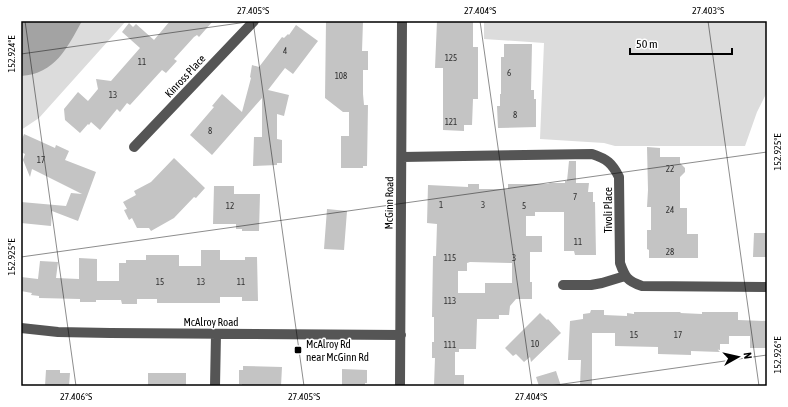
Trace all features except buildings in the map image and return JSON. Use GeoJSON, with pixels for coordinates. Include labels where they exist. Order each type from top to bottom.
{"type":"FeatureCollection","features":[{"type":"Feature","properties":{"kind":"street","name":"Kinross Place"},"geometry":{"type":"LineString","coordinates":[[134,147],[254,21]]}},
{"type":"Feature","properties":{"kind":"street","name":"McGinn Road"},"geometry":{"type":"LineString","coordinates":[[400,386],[402,21]]}},
{"type":"Feature","properties":{"kind":"street","name":"Tivoli Place"},"geometry":{"type":"LineString","coordinates":[[402,157],[592,154],[605,159],[614,166],[620,177],[620,263],[625,276]]}},
{"type":"Feature","properties":{"kind":"street"},"geometry":{"type":"LineString","coordinates":[[563,285],[597,284],[625,276],[632,283],[642,286],[767,287]]}},
{"type":"Feature","properties":{"kind":"street","name":"McAlroy Road"},"geometry":{"type":"LineString","coordinates":[[21,328],[110,334],[401,335]]}},
{"type":"Feature","properties":{"kind":"street"},"geometry":{"type":"LineString","coordinates":[[216,334],[216,386]]}},
{"type":"Feature","properties":{"kind":"shaded area"},"geometry":{"type":"Polygon","coordinates":[[[21,21],[126,21],[39,118],[21,130],[21,21]]]}},
{"type":"Feature","properties":{"kind":"shaded area"},"geometry":{"type":"Polygon","coordinates":[[[21,21],[82,21],[71,41],[59,58],[43,70],[33,74],[21,76],[21,21]]]}},
{"type":"Feature","properties":{"kind":"shaded area"},"geometry":{"type":"Polygon","coordinates":[[[484,21],[767,21],[767,92],[757,112],[745,146],[615,146],[604,143],[540,139],[544,43],[484,39],[484,21]]]}},
{"type":"Feature","properties":{"kind":"place","name":"McAlroy Rd near McGinn Rd"},"geometry":{"type":"Point","coordinates":[298,350]}}]}
